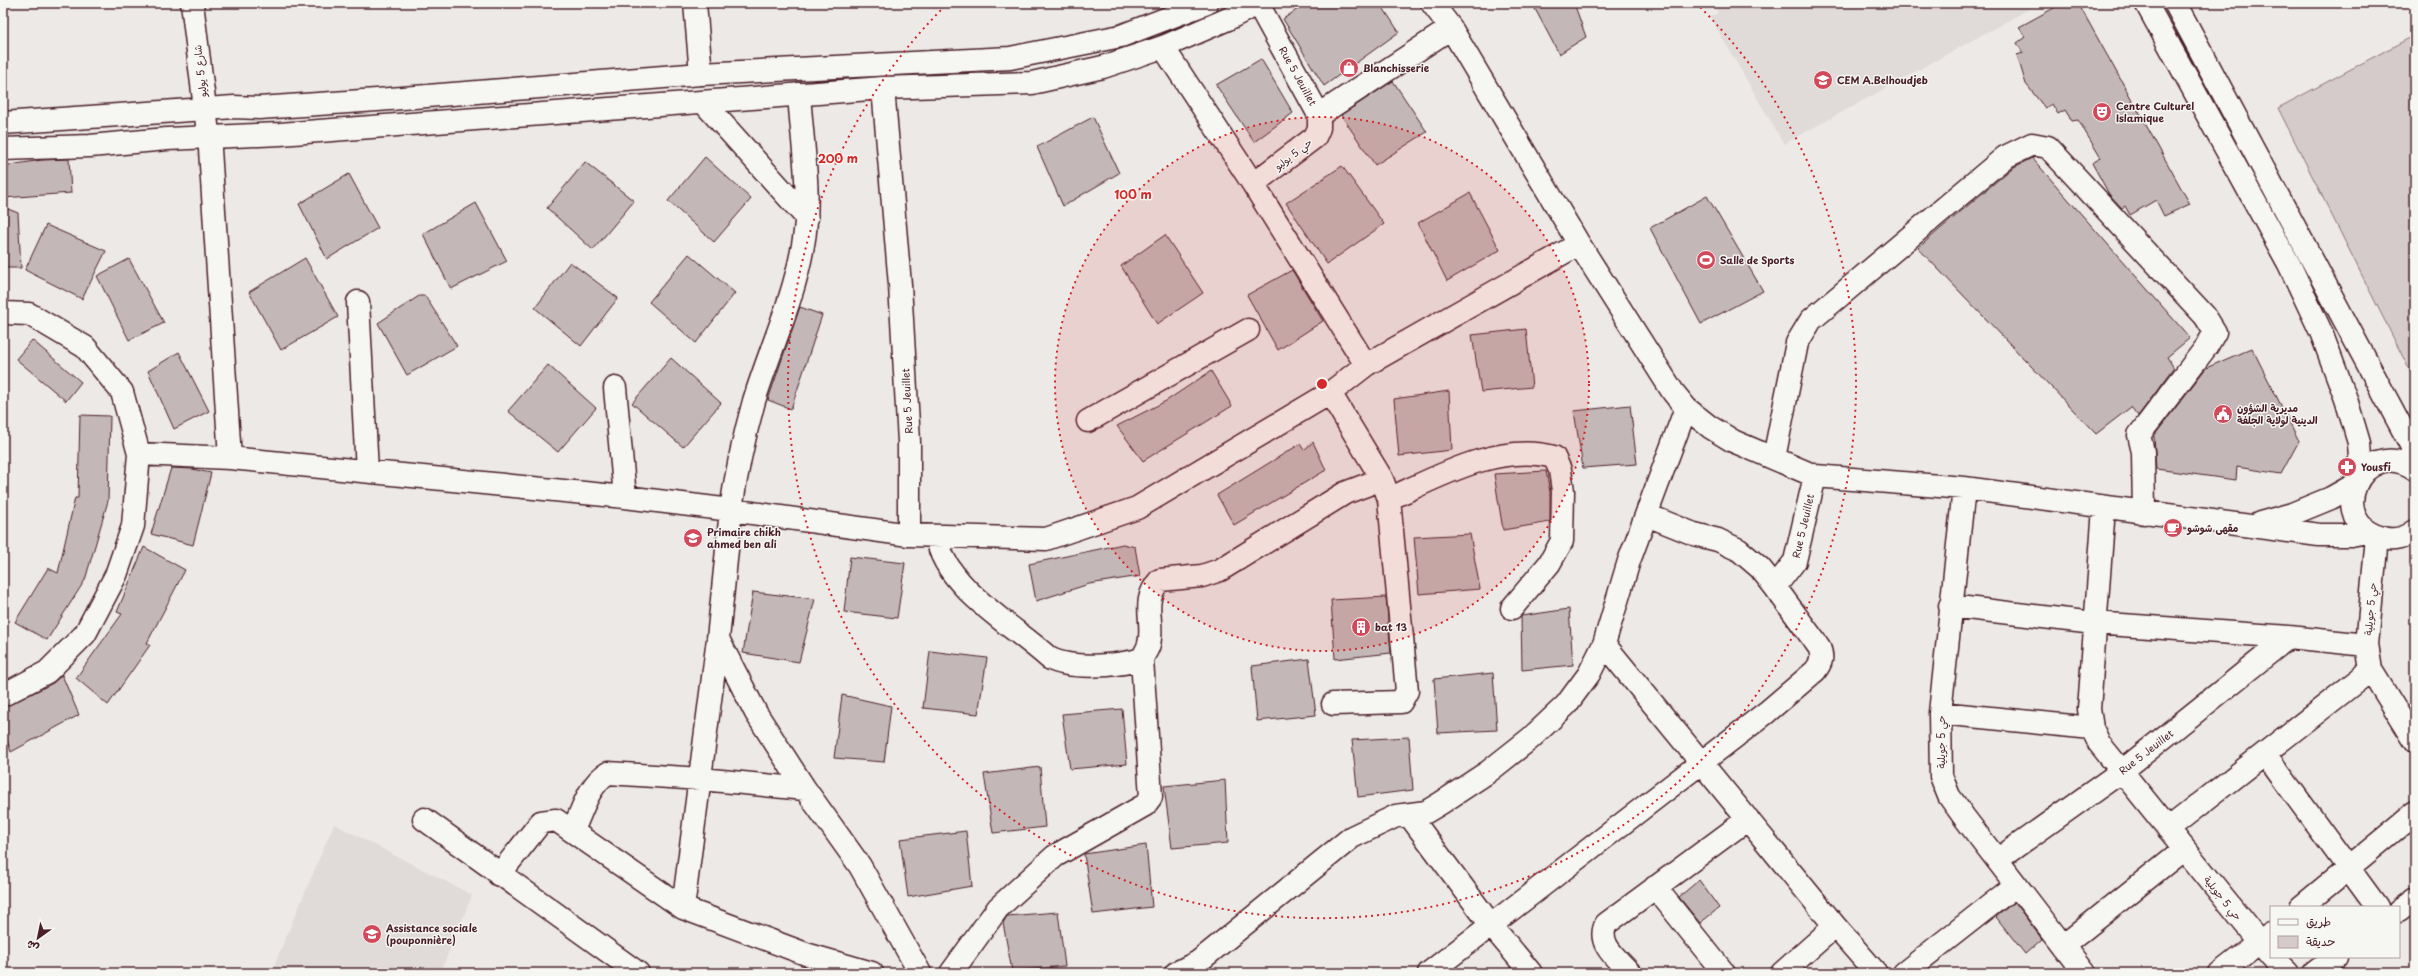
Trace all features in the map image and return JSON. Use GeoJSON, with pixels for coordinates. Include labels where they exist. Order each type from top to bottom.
{"type":"FeatureCollection","features":[{"type":"Feature","properties":{"kind":"street","name":"شارع 5 يوليو"},"geometry":{"type":"LineString","coordinates":[[192,3],[208,138],[230,458]]}},
{"type":"Feature","properties":{"kind":"street"},"geometry":{"type":"LineString","coordinates":[[695,3],[701,74]]}},
{"type":"Feature","properties":{"kind":"street"},"geometry":{"type":"LineString","coordinates":[[3,123],[204,111],[234,107],[259,108],[377,100],[701,74],[1010,58],[1121,36],[1207,3]]}},
{"type":"Feature","properties":{"kind":"street"},"geometry":{"type":"LineString","coordinates":[[3,149],[90,146],[167,139],[208,138],[704,103],[883,88],[1032,83],[1103,67],[1163,47],[1228,19],[1259,3]]}},
{"type":"Feature","properties":{"kind":"street","name":"Rue 5 Jeuillet"},"geometry":{"type":"LineString","coordinates":[[1259,3],[1319,115],[1451,28]]}},
{"type":"Feature","properties":{"kind":"street"},"geometry":{"type":"LineString","coordinates":[[1432,3],[1451,28],[1579,244],[1673,392],[1686,408],[1710,427],[1733,441],[1815,476],[1964,488],[2104,508],[2253,525],[2319,535],[2372,534],[2410,539]]}},
{"type":"Feature","properties":{"kind":"street"},"geometry":{"type":"LineString","coordinates":[[1443,3],[1451,28]]}},
{"type":"Feature","properties":{"kind":"street"},"geometry":{"type":"LineString","coordinates":[[2146,3],[2289,264],[2321,332],[2346,399],[2359,442],[2358,480],[2352,498],[2353,510],[2358,521],[2372,534]]}},
{"type":"Feature","properties":{"kind":"street"},"geometry":{"type":"LineString","coordinates":[[2175,3],[2404,431],[2411,445],[2415,462]]}},
{"type":"Feature","properties":{"kind":"street"},"geometry":{"type":"LineString","coordinates":[[1163,47],[1253,184],[1366,365]]}},
{"type":"Feature","properties":{"kind":"street","name":"Rue 5 Jeuillet"},"geometry":{"type":"LineString","coordinates":[[883,88],[900,285],[909,434],[909,535]]}},
{"type":"Feature","properties":{"kind":"street"},"geometry":{"type":"LineString","coordinates":[[683,908],[718,639],[736,472],[753,408],[794,283],[807,218],[799,94]]}},
{"type":"Feature","properties":{"kind":"street"},"geometry":{"type":"LineString","coordinates":[[704,103],[807,218]]}},
{"type":"Feature","properties":{"kind":"street","name":"حي 5 يوليو"},"geometry":{"type":"LineString","coordinates":[[1253,184],[1315,136],[1319,128],[1319,115]]}},
{"type":"Feature","properties":{"kind":"street"},"geometry":{"type":"LineString","coordinates":[[1774,458],[1797,343],[1812,320],[2005,158],[2032,144],[2048,147],[2205,316],[2214,332],[2207,346],[2139,435],[2143,452],[2144,513]]}},
{"type":"Feature","properties":{"kind":"street"},"geometry":{"type":"LineString","coordinates":[[139,454],[230,458],[625,496],[909,535],[1046,539],[1137,508],[1330,393],[1366,365],[1579,244]]}},
{"type":"Feature","properties":{"kind":"street"},"geometry":{"type":"LineString","coordinates":[[358,302],[367,471]]}},
{"type":"Feature","properties":{"kind":"street"},"geometry":{"type":"LineString","coordinates":[[3,313],[29,314],[85,347],[122,392],[139,454],[133,526],[116,575],[84,634],[47,672],[3,695]]}},
{"type":"Feature","properties":{"kind":"street"},"geometry":{"type":"LineString","coordinates":[[1088,421],[1248,330]]}},
{"type":"Feature","properties":{"kind":"street"},"geometry":{"type":"LineString","coordinates":[[615,388],[625,496]]}},
{"type":"Feature","properties":{"kind":"street"},"geometry":{"type":"LineString","coordinates":[[1330,393],[1382,479],[1389,499],[1407,691],[1401,702],[1333,704]]}},
{"type":"Feature","properties":{"kind":"street"},"geometry":{"type":"LineString","coordinates":[[1176,973],[1203,967],[1352,837],[1396,816],[1409,816],[1426,812],[1488,772],[1531,738],[1566,706],[1589,674],[1604,644],[1629,561],[1686,408]]}},
{"type":"Feature","properties":{"kind":"street"},"geometry":{"type":"LineString","coordinates":[[1389,499],[1469,462],[1532,452],[1554,457],[1560,470],[1563,491],[1562,541],[1549,564],[1512,608]]}},
{"type":"Feature","properties":{"kind":"street"},"geometry":{"type":"LineString","coordinates":[[2253,525],[2292,514],[2332,498],[2358,480],[2370,466],[2394,460],[2415,469]]}},
{"type":"Feature","properties":{"kind":"street","name":"Rue 5 Jeuillet"},"geometry":{"type":"LineString","coordinates":[[1775,587],[1795,561],[1815,476]]}},
{"type":"Feature","properties":{"kind":"street"},"geometry":{"type":"LineString","coordinates":[[951,973],[998,908],[1055,856],[1145,805],[1151,797],[1142,658],[1149,644],[1148,608],[1154,587],[1160,580],[1202,576],[1220,570],[1345,493],[1382,479]]}},
{"type":"Feature","properties":{"kind":"street","name":"حي 5 جويلية"},"geometry":{"type":"LineString","coordinates":[[1964,488],[1950,606],[1940,713],[1941,776],[1949,796],[2084,973]]}},
{"type":"Feature","properties":{"kind":"street","name":"حي 5 جويلية"},"geometry":{"type":"LineString","coordinates":[[2104,508],[2094,624],[2089,709],[2092,728],[2099,743],[2184,849],[2268,947]]}},
{"type":"Feature","properties":{"kind":"street"},"geometry":{"type":"LineString","coordinates":[[1429,973],[1701,761],[1767,712],[1821,664],[1822,656],[1819,647],[1760,568],[1739,550],[1718,540],[1694,534],[1647,515]]}},
{"type":"Feature","properties":{"kind":"street","name":"حي 5 جويلية"},"geometry":{"type":"LineString","coordinates":[[2372,534],[2367,646],[2371,670],[2415,741]]}},
{"type":"Feature","properties":{"kind":"street"},"geometry":{"type":"LineString","coordinates":[[937,537],[938,550],[960,584],[1049,658],[1059,664],[1123,664],[1142,658]]}},
{"type":"Feature","properties":{"kind":"street"},"geometry":{"type":"LineString","coordinates":[[1950,606],[2094,624],[2289,637],[2367,646]]}},
{"type":"Feature","properties":{"kind":"street","name":"Rue 5 Jeuillet"},"geometry":{"type":"LineString","coordinates":[[1997,860],[2122,771],[2289,637]]}},
{"type":"Feature","properties":{"kind":"street"},"geometry":{"type":"LineString","coordinates":[[718,639],[756,713],[805,789],[860,866],[920,973]]}},
{"type":"Feature","properties":{"kind":"street"},"geometry":{"type":"LineString","coordinates":[[1604,644],[1835,926],[1876,973]]}},
{"type":"Feature","properties":{"kind":"street"},"geometry":{"type":"LineString","coordinates":[[2168,829],[2371,670]]}},
{"type":"Feature","properties":{"kind":"street"},"geometry":{"type":"LineString","coordinates":[[1940,713],[2092,728]]}},
{"type":"Feature","properties":{"kind":"street"},"geometry":{"type":"LineString","coordinates":[[2265,754],[2376,906]]}},
{"type":"Feature","properties":{"kind":"street"},"geometry":{"type":"LineString","coordinates":[[572,830],[594,786],[600,778],[608,773],[700,779],[805,789]]}},
{"type":"Feature","properties":{"kind":"street"},"geometry":{"type":"LineString","coordinates":[[2302,906],[2415,813]]}},
{"type":"Feature","properties":{"kind":"street"},"geometry":{"type":"LineString","coordinates":[[1409,816],[1491,925],[1531,973]]}},
{"type":"Feature","properties":{"kind":"street"},"geometry":{"type":"LineString","coordinates":[[424,819],[499,875],[638,973]]}},
{"type":"Feature","properties":{"kind":"street"},"geometry":{"type":"LineString","coordinates":[[1630,973],[1605,943],[1602,931],[1606,924],[1748,819]]}},
{"type":"Feature","properties":{"kind":"street"},"geometry":{"type":"LineString","coordinates":[[499,875],[541,822],[556,820],[683,908],[806,954],[872,973]]}},
{"type":"Feature","properties":{"kind":"street"},"geometry":{"type":"LineString","coordinates":[[2063,946],[2184,849]]}},
{"type":"Feature","properties":{"kind":"street"},"geometry":{"type":"LineString","coordinates":[[1904,973],[2016,885]]}},
{"type":"Feature","properties":{"kind":"street"},"geometry":{"type":"LineString","coordinates":[[1655,887],[1724,973]]}},
{"type":"Feature","properties":{"kind":"street"},"geometry":{"type":"LineString","coordinates":[[2400,910],[2415,899]]}},
{"type":"Feature","properties":{"kind":"street"},"geometry":{"type":"LineString","coordinates":[[1782,973],[1835,926]]}},
{"type":"Feature","properties":{"kind":"street"},"geometry":{"type":"LineString","coordinates":[[2220,973],[2268,947]]}},
{"type":"Feature","properties":{"kind":"street","name":"حي 5 جويلية"},"geometry":{"type":"LineString","coordinates":[[2276,958],[2288,973]]}},
{"type":"Feature","properties":{"kind":"street"},"geometry":{"type":"LineString","coordinates":[[2315,973],[2335,958]]}},
{"type":"Feature","properties":{"kind":"shaded area","name":"CEM A.Belhoudjeb"},"geometry":{"type":"Polygon","coordinates":[[[1713,3],[2040,3],[1784,144],[1710,17],[1718,13],[1713,3]]]}},
{"type":"Feature","properties":{"kind":"shaded area","name":"Assistance sociale (pouponnière)"},"geometry":{"type":"Polygon","coordinates":[[[334,824],[472,895],[440,973],[271,973],[334,824]]]}},
{"type":"Feature","properties":{"kind":"green space"},"geometry":{"type":"Polygon","coordinates":[[[2415,35],[2415,381],[2278,108],[2415,35]]]}},
{"type":"Feature","properties":{"kind":"building"},"geometry":{"type":"Polygon","coordinates":[[[1307,3],[1380,3],[1399,32],[1324,86],[1283,19],[1307,3]]]}},
{"type":"Feature","properties":{"kind":"building"},"geometry":{"type":"Polygon","coordinates":[[[1532,3],[1574,3],[1586,37],[1559,54],[1532,3]]]}},
{"type":"Feature","properties":{"kind":"building","name":"Centre Culturel Islamique"},"geometry":{"type":"Polygon","coordinates":[[[2063,3],[2078,3],[2190,204],[2164,216],[2156,200],[2130,215],[2125,206],[2122,208],[2109,194],[2092,163],[2101,158],[2078,120],[2072,121],[2065,110],[2058,114],[2052,104],[2045,108],[2026,84],[2017,55],[2023,53],[2017,43],[2025,37],[2019,27],[2063,3]]]}},
{"type":"Feature","properties":{"kind":"building"},"geometry":{"type":"Polygon","coordinates":[[[1261,59],[1293,113],[1254,142],[1216,85],[1261,59]]]}},
{"type":"Feature","properties":{"kind":"building"},"geometry":{"type":"Polygon","coordinates":[[[1393,81],[1427,132],[1375,165],[1341,115],[1393,81]]]}},
{"type":"Feature","properties":{"kind":"building"},"geometry":{"type":"Polygon","coordinates":[[[1093,117],[1119,173],[1063,206],[1037,147],[1093,117]]]}},
{"type":"Feature","properties":{"kind":"building"},"geometry":{"type":"Polygon","coordinates":[[[705,157],[751,199],[714,242],[668,201],[705,157]]]}},
{"type":"Feature","properties":{"kind":"building"},"geometry":{"type":"Polygon","coordinates":[[[2032,158],[2190,338],[2167,357],[2174,368],[2138,416],[2131,407],[2096,434],[1918,248],[2012,168],[2032,158]]]}},
{"type":"Feature","properties":{"kind":"building"},"geometry":{"type":"Polygon","coordinates":[[[69,159],[71,193],[3,198],[3,166],[42,160],[69,159]]]}},
{"type":"Feature","properties":{"kind":"building"},"geometry":{"type":"Polygon","coordinates":[[[585,162],[634,201],[593,250],[547,208],[585,162]]]}},
{"type":"Feature","properties":{"kind":"building"},"geometry":{"type":"Polygon","coordinates":[[[1342,166],[1384,224],[1327,264],[1286,203],[1342,166]]]}},
{"type":"Feature","properties":{"kind":"building"},"geometry":{"type":"Polygon","coordinates":[[[349,174],[378,228],[327,259],[299,204],[349,174]]]}},
{"type":"Feature","properties":{"kind":"building"},"geometry":{"type":"Polygon","coordinates":[[[1470,193],[1500,250],[1447,281],[1418,223],[1470,193]]]}},
{"type":"Feature","properties":{"kind":"building","name":"Salle de Sports"},"geometry":{"type":"Polygon","coordinates":[[[1707,196],[1763,291],[1701,324],[1650,228],[1707,196]]]}},
{"type":"Feature","properties":{"kind":"building"},"geometry":{"type":"Polygon","coordinates":[[[476,203],[507,261],[451,289],[423,234],[476,203]]]}},
{"type":"Feature","properties":{"kind":"building"},"geometry":{"type":"Polygon","coordinates":[[[3,207],[18,213],[21,268],[3,268],[3,207]]]}},
{"type":"Feature","properties":{"kind":"building"},"geometry":{"type":"Polygon","coordinates":[[[46,225],[106,251],[82,299],[25,270],[46,225]]]}},
{"type":"Feature","properties":{"kind":"building"},"geometry":{"type":"Polygon","coordinates":[[[1165,235],[1203,293],[1157,324],[1121,266],[1165,235]]]}},
{"type":"Feature","properties":{"kind":"building"},"geometry":{"type":"Polygon","coordinates":[[[689,254],[735,293],[696,343],[649,302],[689,254]]]}},
{"type":"Feature","properties":{"kind":"building"},"geometry":{"type":"Polygon","coordinates":[[[305,258],[338,317],[281,350],[249,292],[305,258]]]}},
{"type":"Feature","properties":{"kind":"building"},"geometry":{"type":"Polygon","coordinates":[[[129,259],[164,323],[129,340],[97,276],[129,259]]]}},
{"type":"Feature","properties":{"kind":"building"},"geometry":{"type":"Polygon","coordinates":[[[570,262],[618,298],[581,346],[535,308],[570,262]]]}},
{"type":"Feature","properties":{"kind":"building"},"geometry":{"type":"Polygon","coordinates":[[[1292,270],[1323,321],[1278,350],[1247,295],[1292,270]]]}},
{"type":"Feature","properties":{"kind":"building"},"geometry":{"type":"Polygon","coordinates":[[[419,296],[425,296],[457,346],[407,375],[378,323],[419,296]]]}},
{"type":"Feature","properties":{"kind":"building"},"geometry":{"type":"Polygon","coordinates":[[[800,307],[822,315],[791,409],[768,400],[800,307]]]}},
{"type":"Feature","properties":{"kind":"building"},"geometry":{"type":"Polygon","coordinates":[[[1526,329],[1532,387],[1481,392],[1472,335],[1526,329]]]}},
{"type":"Feature","properties":{"kind":"building"},"geometry":{"type":"Polygon","coordinates":[[[32,340],[81,382],[66,401],[16,359],[32,340]]]}},
{"type":"Feature","properties":{"kind":"building","name":"مديرية الشؤون الدينية لولاية الجلفة"},"geometry":{"type":"Polygon","coordinates":[[[2252,348],[2299,441],[2281,474],[2237,467],[2236,480],[2156,469],[2154,436],[2206,368],[2252,348]]]}},
{"type":"Feature","properties":{"kind":"building"},"geometry":{"type":"Polygon","coordinates":[[[179,352],[209,411],[174,429],[148,371],[179,352]]]}},
{"type":"Feature","properties":{"kind":"building"},"geometry":{"type":"Polygon","coordinates":[[[671,358],[721,403],[683,447],[632,403],[671,358]]]}},
{"type":"Feature","properties":{"kind":"building"},"geometry":{"type":"Polygon","coordinates":[[[548,365],[596,408],[558,452],[508,411],[548,365]]]}},
{"type":"Feature","properties":{"kind":"building"},"geometry":{"type":"Polygon","coordinates":[[[1211,371],[1232,406],[1143,461],[1117,426],[1166,401],[1211,371]]]}},
{"type":"Feature","properties":{"kind":"building"},"geometry":{"type":"Polygon","coordinates":[[[1449,391],[1452,450],[1399,456],[1394,399],[1449,391]]]}},
{"type":"Feature","properties":{"kind":"building"},"geometry":{"type":"Polygon","coordinates":[[[1630,405],[1637,464],[1583,468],[1574,411],[1630,405]]]}},
{"type":"Feature","properties":{"kind":"building"},"geometry":{"type":"Polygon","coordinates":[[[80,415],[110,416],[108,501],[85,580],[47,640],[15,622],[48,568],[58,573],[75,498],[78,498],[80,415]]]}},
{"type":"Feature","properties":{"kind":"building"},"geometry":{"type":"Polygon","coordinates":[[[1313,442],[1326,470],[1234,525],[1217,495],[1300,444],[1304,450],[1313,442]]]}},
{"type":"Feature","properties":{"kind":"building"},"geometry":{"type":"Polygon","coordinates":[[[171,468],[192,469],[211,473],[193,545],[151,534],[171,468]]]}},
{"type":"Feature","properties":{"kind":"building"},"geometry":{"type":"Polygon","coordinates":[[[1546,471],[1550,492],[1550,522],[1503,530],[1494,474],[1546,471]]]}},
{"type":"Feature","properties":{"kind":"building"},"geometry":{"type":"Polygon","coordinates":[[[1470,534],[1480,589],[1419,594],[1414,537],[1470,534]]]}},
{"type":"Feature","properties":{"kind":"building"},"geometry":{"type":"Polygon","coordinates":[[[1123,544],[1135,547],[1140,576],[1089,584],[1036,601],[1029,564],[1123,544]]]}},
{"type":"Feature","properties":{"kind":"building"},"geometry":{"type":"Polygon","coordinates":[[[144,547],[185,570],[147,643],[150,645],[108,705],[76,678],[122,614],[117,612],[144,547]]]}},
{"type":"Feature","properties":{"kind":"building"},"geometry":{"type":"Polygon","coordinates":[[[850,557],[905,563],[897,618],[844,612],[850,557]]]}},
{"type":"Feature","properties":{"kind":"building"},"geometry":{"type":"Polygon","coordinates":[[[753,592],[815,599],[799,662],[743,653],[753,592]]]}},
{"type":"Feature","properties":{"kind":"building","name":"bat 13"},"geometry":{"type":"Polygon","coordinates":[[[1386,597],[1391,653],[1335,659],[1331,600],[1386,597]]]}},
{"type":"Feature","properties":{"kind":"building"},"geometry":{"type":"Polygon","coordinates":[[[1569,609],[1573,665],[1522,670],[1521,616],[1569,609]]]}},
{"type":"Feature","properties":{"kind":"building"},"geometry":{"type":"Polygon","coordinates":[[[930,651],[987,658],[978,714],[923,708],[930,651]]]}},
{"type":"Feature","properties":{"kind":"building"},"geometry":{"type":"Polygon","coordinates":[[[1309,659],[1316,715],[1257,721],[1252,666],[1309,659]]]}},
{"type":"Feature","properties":{"kind":"building"},"geometry":{"type":"Polygon","coordinates":[[[1493,673],[1497,730],[1438,733],[1434,679],[1493,673]]]}},
{"type":"Feature","properties":{"kind":"building"},"geometry":{"type":"Polygon","coordinates":[[[62,675],[79,715],[11,752],[3,728],[3,708],[53,683],[62,675]]]}},
{"type":"Feature","properties":{"kind":"building"},"geometry":{"type":"Polygon","coordinates":[[[842,695],[891,706],[884,762],[834,758],[842,695]]]}},
{"type":"Feature","properties":{"kind":"building"},"geometry":{"type":"Polygon","coordinates":[[[1122,709],[1127,764],[1070,769],[1062,714],[1122,709]]]}},
{"type":"Feature","properties":{"kind":"building"},"geometry":{"type":"Polygon","coordinates":[[[1409,737],[1413,790],[1358,797],[1352,740],[1409,737]]]}},
{"type":"Feature","properties":{"kind":"building"},"geometry":{"type":"Polygon","coordinates":[[[1040,767],[1045,827],[993,833],[984,774],[1040,767]]]}},
{"type":"Feature","properties":{"kind":"building"},"geometry":{"type":"Polygon","coordinates":[[[1225,780],[1228,843],[1172,848],[1164,786],[1225,780]]]}},
{"type":"Feature","properties":{"kind":"building"},"geometry":{"type":"Polygon","coordinates":[[[966,831],[972,886],[908,897],[900,839],[966,831]]]}},
{"type":"Feature","properties":{"kind":"building"},"geometry":{"type":"Polygon","coordinates":[[[1146,845],[1152,907],[1093,914],[1084,854],[1146,845]]]}},
{"type":"Feature","properties":{"kind":"building"},"geometry":{"type":"Polygon","coordinates":[[[1699,880],[1719,908],[1700,923],[1679,897],[1699,880]]]}},
{"type":"Feature","properties":{"kind":"building"},"geometry":{"type":"Polygon","coordinates":[[[2014,902],[2042,939],[2025,954],[1996,917],[2014,902]]]}},
{"type":"Feature","properties":{"kind":"building"},"geometry":{"type":"Polygon","coordinates":[[[1058,912],[1065,966],[1012,971],[1003,923],[1007,916],[1058,912]]]}},
{"type":"Feature","properties":{"kind":"place","name":"Blanchisserie"},"geometry":{"type":"Point","coordinates":[1349,68]}},
{"type":"Feature","properties":{"kind":"place","name":"CEM A.Belhoudjeb"},"geometry":{"type":"Point","coordinates":[1823,80]}},
{"type":"Feature","properties":{"kind":"place","name":"Centre Culturel Islamique"},"geometry":{"type":"Point","coordinates":[2102,112]}},
{"type":"Feature","properties":{"kind":"place","name":"Salle de Sports"},"geometry":{"type":"Point","coordinates":[1706,260]}},
{"type":"Feature","properties":{"kind":"place","name":"مديرية الشؤون الدينية لولاية الجلفة"},"geometry":{"type":"Point","coordinates":[2223,414]}},
{"type":"Feature","properties":{"kind":"place","name":"Yousfi"},"geometry":{"type":"Point","coordinates":[2347,467]}},
{"type":"Feature","properties":{"kind":"place","name":"مقهى شوشو"},"geometry":{"type":"Point","coordinates":[2173,528]}},
{"type":"Feature","properties":{"kind":"place","name":"Primaire chikh ahmed ben ali"},"geometry":{"type":"Point","coordinates":[693,538]}},
{"type":"Feature","properties":{"kind":"place","name":"bat 13"},"geometry":{"type":"Point","coordinates":[1361,627]}},
{"type":"Feature","properties":{"kind":"place","name":"Assistance sociale (pouponnière)"},"geometry":{"type":"Point","coordinates":[372,934]}}]}
